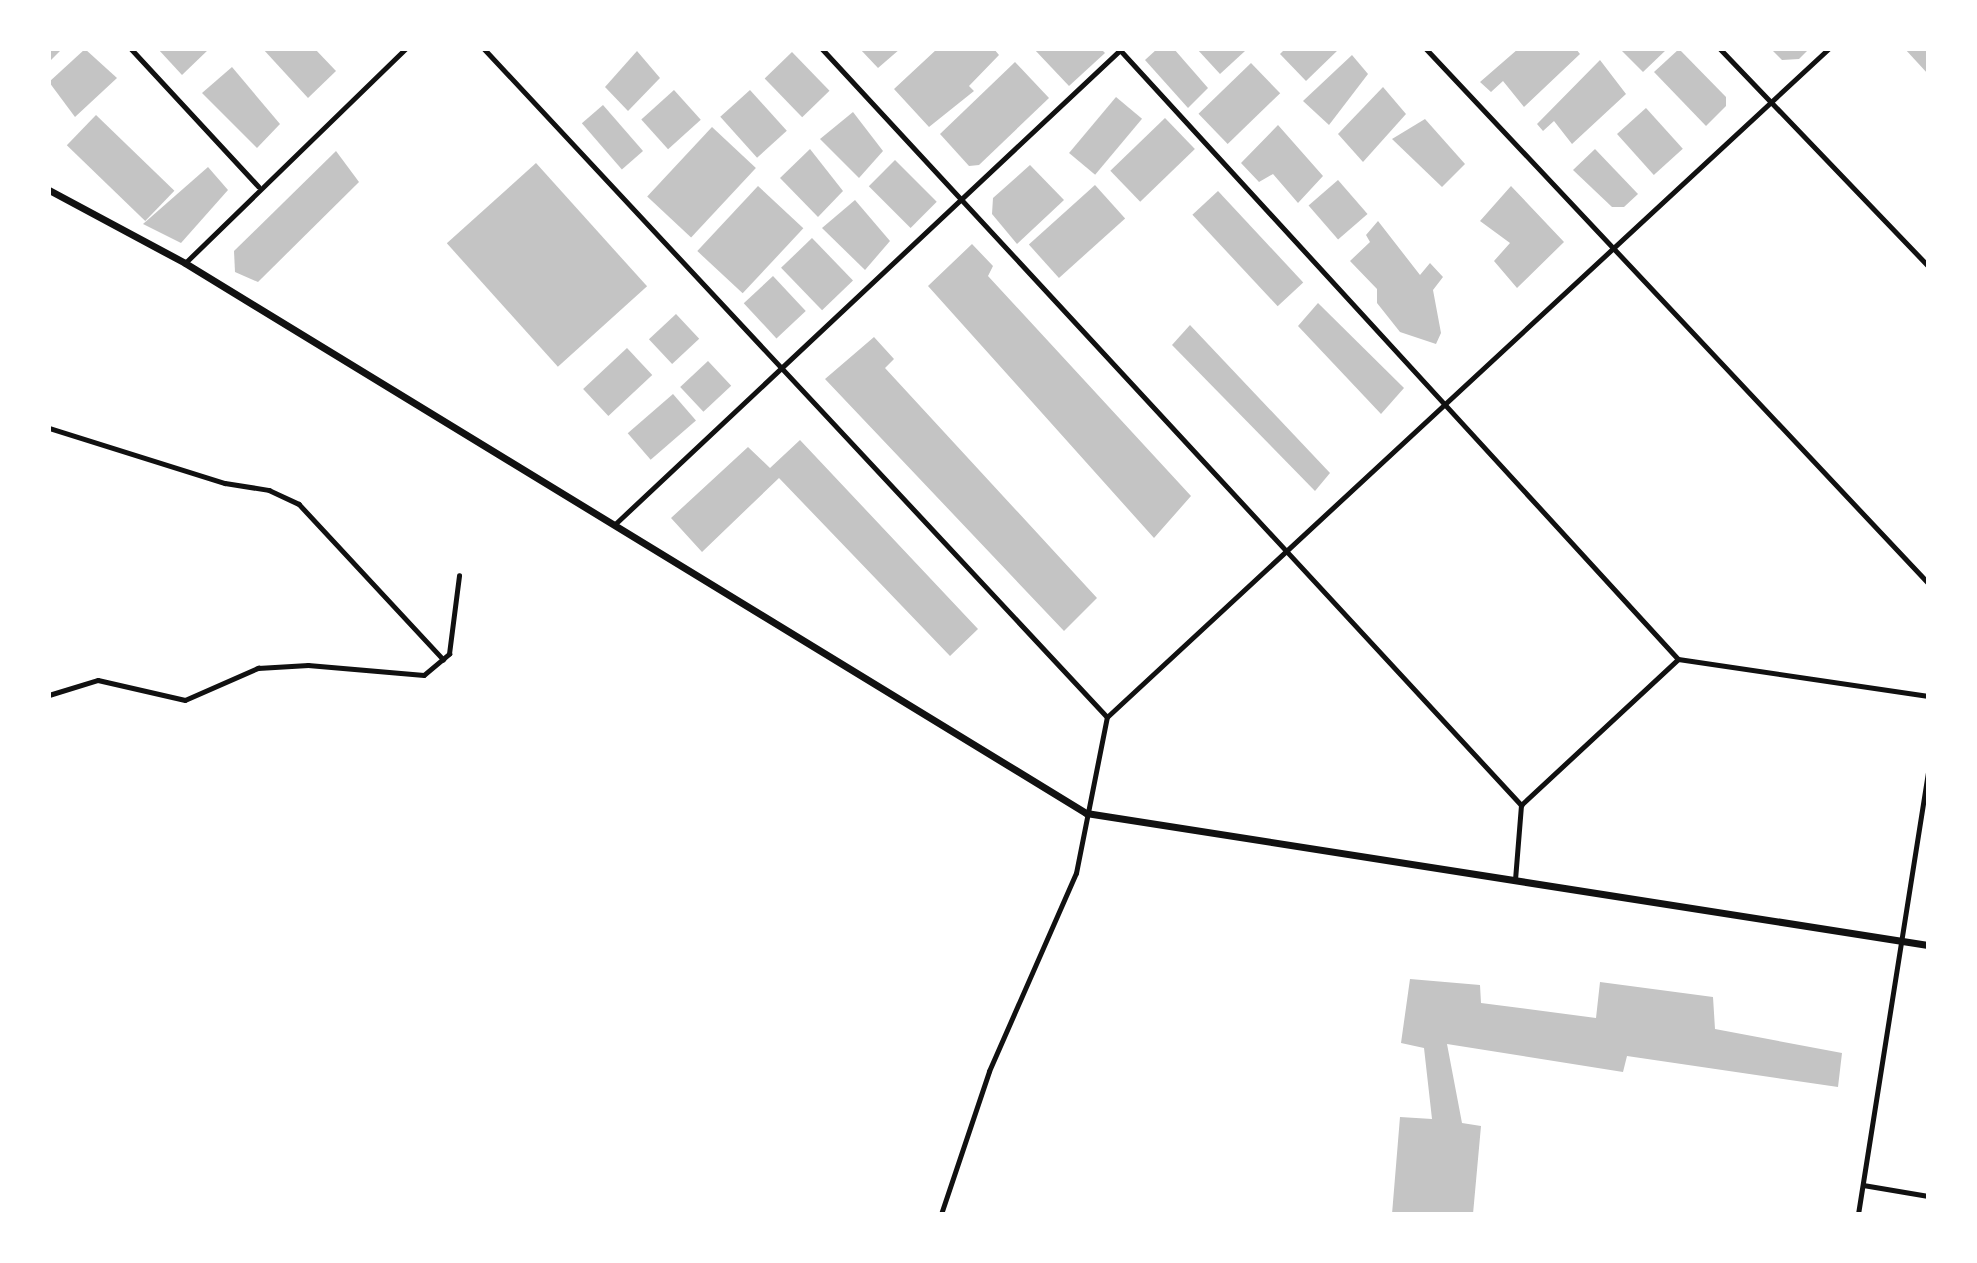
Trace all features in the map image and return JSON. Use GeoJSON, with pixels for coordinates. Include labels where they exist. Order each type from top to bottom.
{"type":"FeatureCollection","features":[{"type":"Feature","properties":{"kind":"street"},"geometry":{"type":"LineString","coordinates":[[49,190],[185,263],[1086,813],[1928,945]]}},
{"type":"Feature","properties":{"kind":"lane"},"geometry":{"type":"LineString","coordinates":[[131,49],[258,186]]}},
{"type":"Feature","properties":{"kind":"lane"},"geometry":{"type":"LineString","coordinates":[[185,263],[258,186],[405,49]]}},
{"type":"Feature","properties":{"kind":"lane"},"geometry":{"type":"LineString","coordinates":[[484,49],[1107,717]]}},
{"type":"Feature","properties":{"kind":"lane"},"geometry":{"type":"LineString","coordinates":[[822,49],[1521,805]]}},
{"type":"Feature","properties":{"kind":"lane"},"geometry":{"type":"LineString","coordinates":[[614,525],[1120,49],[1447,402],[1678,659],[1928,696]]}},
{"type":"Feature","properties":{"kind":"lane"},"geometry":{"type":"LineString","coordinates":[[1426,49],[1928,583]]}},
{"type":"Feature","properties":{"kind":"lane"},"geometry":{"type":"LineString","coordinates":[[1720,49],[1928,266]]}},
{"type":"Feature","properties":{"kind":"lane"},"geometry":{"type":"LineString","coordinates":[[941,1214],[989,1071],[1076,873],[1107,717],[1828,49]]}},
{"type":"Feature","properties":{"kind":"lane"},"geometry":{"type":"LineString","coordinates":[[1515,880],[1521,805],[1678,659]]}},
{"type":"Feature","properties":{"kind":"lane"},"geometry":{"type":"LineString","coordinates":[[1858,1214],[1928,770]]}},
{"type":"Feature","properties":{"kind":"lane"},"geometry":{"type":"LineString","coordinates":[[1863,1185],[1928,1196]]}},
{"type":"Feature","properties":{"kind":"path"},"geometry":{"type":"LineString","coordinates":[[49,428],[225,483],[270,490],[299,504],[443,659]]}},
{"type":"Feature","properties":{"kind":"path"},"geometry":{"type":"LineString","coordinates":[[49,695],[98,680],[185,700],[258,668],[424,675],[449,654],[459,576]]}},
{"type":"Feature","properties":{"kind":"building"},"geometry":{"type":"Polygon","coordinates":[[[49,49],[62,49],[49,62],[49,49]]]}},
{"type":"Feature","properties":{"kind":"building"},"geometry":{"type":"Polygon","coordinates":[[[85,49],[117,78],[75,117],[49,82],[85,49]]]}},
{"type":"Feature","properties":{"kind":"building"},"geometry":{"type":"Polygon","coordinates":[[[158,49],[209,49],[182,75],[158,49]]]}},
{"type":"Feature","properties":{"kind":"building"},"geometry":{"type":"Polygon","coordinates":[[[263,49],[315,49],[336,71],[308,98],[263,49]]]}},
{"type":"Feature","properties":{"kind":"building"},"geometry":{"type":"Polygon","coordinates":[[[860,49],[900,49],[878,68],[860,49]]]}},
{"type":"Feature","properties":{"kind":"building"},"geometry":{"type":"Polygon","coordinates":[[[937,49],[994,49],[999,55],[969,86],[974,91],[929,127],[894,89],[937,49]]]}},
{"type":"Feature","properties":{"kind":"building"},"geometry":{"type":"Polygon","coordinates":[[[1034,49],[1101,49],[1105,53],[1069,86],[1034,49]]]}},
{"type":"Feature","properties":{"kind":"building"},"geometry":{"type":"Polygon","coordinates":[[[1157,49],[1174,49],[1208,88],[1188,108],[1145,60],[1157,49]]]}},
{"type":"Feature","properties":{"kind":"building"},"geometry":{"type":"Polygon","coordinates":[[[1197,49],[1243,49],[1245,51],[1220,74],[1197,49]]]}},
{"type":"Feature","properties":{"kind":"building"},"geometry":{"type":"Polygon","coordinates":[[[1285,49],[1339,49],[1306,81],[1280,54],[1285,49]]]}},
{"type":"Feature","properties":{"kind":"building"},"geometry":{"type":"Polygon","coordinates":[[[1518,49],[1576,49],[1580,54],[1524,107],[1503,81],[1491,92],[1480,82],[1518,49]]]}},
{"type":"Feature","properties":{"kind":"building"},"geometry":{"type":"Polygon","coordinates":[[[1620,49],[1667,49],[1643,72],[1620,49]]]}},
{"type":"Feature","properties":{"kind":"building"},"geometry":{"type":"Polygon","coordinates":[[[1679,49],[1726,97],[1726,106],[1706,126],[1654,72],[1679,49]]]}},
{"type":"Feature","properties":{"kind":"building"},"geometry":{"type":"Polygon","coordinates":[[[1771,49],[1809,49],[1799,59],[1782,60],[1771,49]]]}},
{"type":"Feature","properties":{"kind":"building"},"geometry":{"type":"Polygon","coordinates":[[[1905,49],[1928,49],[1928,74],[1905,49]]]}},
{"type":"Feature","properties":{"kind":"building"},"geometry":{"type":"Polygon","coordinates":[[[637,51],[660,78],[628,111],[605,87],[637,51]]]}},
{"type":"Feature","properties":{"kind":"building"},"geometry":{"type":"Polygon","coordinates":[[[792,52],[830,91],[802,117],[765,78],[792,52]]]}},
{"type":"Feature","properties":{"kind":"building"},"geometry":{"type":"Polygon","coordinates":[[[1352,55],[1368,74],[1329,125],[1303,101],[1352,55]]]}},
{"type":"Feature","properties":{"kind":"building"},"geometry":{"type":"Polygon","coordinates":[[[1600,60],[1626,94],[1572,144],[1554,121],[1543,131],[1537,124],[1600,60]]]}},
{"type":"Feature","properties":{"kind":"building"},"geometry":{"type":"Polygon","coordinates":[[[1015,62],[1049,98],[979,165],[969,166],[940,134],[1015,62]]]}},
{"type":"Feature","properties":{"kind":"building"},"geometry":{"type":"Polygon","coordinates":[[[1251,63],[1280,93],[1228,144],[1198,114],[1251,63]]]}},
{"type":"Feature","properties":{"kind":"building"},"geometry":{"type":"Polygon","coordinates":[[[232,67],[280,124],[257,148],[202,93],[232,67]]]}},
{"type":"Feature","properties":{"kind":"building"},"geometry":{"type":"Polygon","coordinates":[[[1383,87],[1406,114],[1363,162],[1338,134],[1383,87]]]}},
{"type":"Feature","properties":{"kind":"building"},"geometry":{"type":"Polygon","coordinates":[[[674,90],[701,120],[668,149],[641,119],[674,90]]]}},
{"type":"Feature","properties":{"kind":"building"},"geometry":{"type":"Polygon","coordinates":[[[750,90],[787,131],[757,158],[720,117],[750,90]]]}},
{"type":"Feature","properties":{"kind":"building"},"geometry":{"type":"Polygon","coordinates":[[[1116,97],[1142,119],[1095,175],[1069,153],[1116,97]]]}},
{"type":"Feature","properties":{"kind":"building"},"geometry":{"type":"Polygon","coordinates":[[[603,105],[643,151],[622,169],[582,123],[603,105]]]}},
{"type":"Feature","properties":{"kind":"building"},"geometry":{"type":"Polygon","coordinates":[[[1646,108],[1683,149],[1654,175],[1617,134],[1646,108]]]}},
{"type":"Feature","properties":{"kind":"building"},"geometry":{"type":"Polygon","coordinates":[[[853,112],[883,151],[859,178],[820,139],[853,112]]]}},
{"type":"Feature","properties":{"kind":"building"},"geometry":{"type":"Polygon","coordinates":[[[96,115],[174,191],[145,221],[67,145],[96,115]]]}},
{"type":"Feature","properties":{"kind":"building"},"geometry":{"type":"Polygon","coordinates":[[[1165,118],[1195,149],[1140,202],[1110,171],[1165,118]]]}},
{"type":"Feature","properties":{"kind":"building"},"geometry":{"type":"Polygon","coordinates":[[[1425,119],[1465,164],[1442,187],[1392,139],[1425,119]]]}},
{"type":"Feature","properties":{"kind":"building"},"geometry":{"type":"Polygon","coordinates":[[[1278,125],[1323,176],[1298,203],[1273,174],[1259,182],[1241,163],[1278,125]]]}},
{"type":"Feature","properties":{"kind":"building"},"geometry":{"type":"Polygon","coordinates":[[[712,127],[756,168],[691,237],[647,196],[712,127]]]}},
{"type":"Feature","properties":{"kind":"building"},"geometry":{"type":"Polygon","coordinates":[[[810,149],[843,191],[818,217],[780,178],[810,149]]]}},
{"type":"Feature","properties":{"kind":"building"},"geometry":{"type":"Polygon","coordinates":[[[1595,149],[1638,194],[1624,207],[1612,207],[1573,170],[1595,149]]]}},
{"type":"Feature","properties":{"kind":"building"},"geometry":{"type":"Polygon","coordinates":[[[336,151],[359,182],[258,282],[235,272],[234,251],[336,151]]]}},
{"type":"Feature","properties":{"kind":"building"},"geometry":{"type":"Polygon","coordinates":[[[895,160],[937,202],[911,228],[869,186],[895,160]]]}},
{"type":"Feature","properties":{"kind":"building"},"geometry":{"type":"Polygon","coordinates":[[[536,163],[647,286],[558,367],[447,243],[536,163]]]}},
{"type":"Feature","properties":{"kind":"building"},"geometry":{"type":"Polygon","coordinates":[[[1030,165],[1064,200],[1017,244],[992,214],[993,198],[1030,165]]]}},
{"type":"Feature","properties":{"kind":"building"},"geometry":{"type":"Polygon","coordinates":[[[208,167],[228,190],[181,243],[143,224],[208,167]]]}},
{"type":"Feature","properties":{"kind":"building"},"geometry":{"type":"Polygon","coordinates":[[[1338,180],[1368,214],[1338,240],[1309,206],[1338,180]]]}},
{"type":"Feature","properties":{"kind":"building"},"geometry":{"type":"Polygon","coordinates":[[[1095,185],[1125,218],[1059,278],[1029,245],[1095,185]]]}},
{"type":"Feature","properties":{"kind":"building"},"geometry":{"type":"Polygon","coordinates":[[[758,186],[803,228],[743,293],[697,251],[758,186]]]}},
{"type":"Feature","properties":{"kind":"building"},"geometry":{"type":"Polygon","coordinates":[[[1511,186],[1564,242],[1517,288],[1494,261],[1510,243],[1480,221],[1511,186]]]}},
{"type":"Feature","properties":{"kind":"building"},"geometry":{"type":"Polygon","coordinates":[[[1218,191],[1303,282],[1278,306],[1192,215],[1218,191]]]}},
{"type":"Feature","properties":{"kind":"building"},"geometry":{"type":"Polygon","coordinates":[[[855,200],[890,241],[865,270],[822,228],[855,200]]]}},
{"type":"Feature","properties":{"kind":"building"},"geometry":{"type":"Polygon","coordinates":[[[1378,221],[1420,275],[1430,263],[1443,277],[1433,290],[1441,333],[1436,344],[1400,332],[1377,303],[1377,289],[1350,261],[1370,242],[1366,235],[1378,221]]]}},
{"type":"Feature","properties":{"kind":"building"},"geometry":{"type":"Polygon","coordinates":[[[812,238],[853,280],[822,310],[781,268],[812,238]]]}},
{"type":"Feature","properties":{"kind":"building"},"geometry":{"type":"Polygon","coordinates":[[[972,244],[993,266],[988,276],[1191,496],[1154,538],[928,286],[972,244]]]}},
{"type":"Feature","properties":{"kind":"building"},"geometry":{"type":"Polygon","coordinates":[[[773,276],[806,311],[776,338],[744,303],[773,276]]]}},
{"type":"Feature","properties":{"kind":"building"},"geometry":{"type":"Polygon","coordinates":[[[1318,303],[1404,388],[1381,414],[1298,326],[1318,303]]]}},
{"type":"Feature","properties":{"kind":"building"},"geometry":{"type":"Polygon","coordinates":[[[676,314],[699,339],[672,364],[649,339],[676,314]]]}},
{"type":"Feature","properties":{"kind":"building"},"geometry":{"type":"Polygon","coordinates":[[[1190,325],[1330,473],[1315,491],[1172,345],[1190,325]]]}},
{"type":"Feature","properties":{"kind":"building"},"geometry":{"type":"Polygon","coordinates":[[[874,337],[894,359],[885,368],[1097,598],[1064,631],[825,379],[874,337]]]}},
{"type":"Feature","properties":{"kind":"building"},"geometry":{"type":"Polygon","coordinates":[[[627,348],[652,375],[608,416],[583,389],[627,348]]]}},
{"type":"Feature","properties":{"kind":"building"},"geometry":{"type":"Polygon","coordinates":[[[708,361],[731,386],[703,412],[680,387],[708,361]]]}},
{"type":"Feature","properties":{"kind":"building"},"geometry":{"type":"Polygon","coordinates":[[[673,394],[696,420],[651,460],[628,433],[673,394]]]}},
{"type":"Feature","properties":{"kind":"building"},"geometry":{"type":"Polygon","coordinates":[[[800,440],[978,629],[950,656],[779,478],[702,552],[671,518],[748,447],[770,468],[800,440]]]}},
{"type":"Feature","properties":{"kind":"building"},"geometry":{"type":"Polygon","coordinates":[[[1410,979],[1480,985],[1481,1003],[1596,1018],[1600,982],[1713,997],[1715,1029],[1842,1053],[1838,1087],[1627,1056],[1623,1072],[1447,1044],[1462,1123],[1481,1126],[1473,1214],[1392,1214],[1400,1117],[1432,1119],[1424,1048],[1401,1043],[1410,979]]]}}]}
